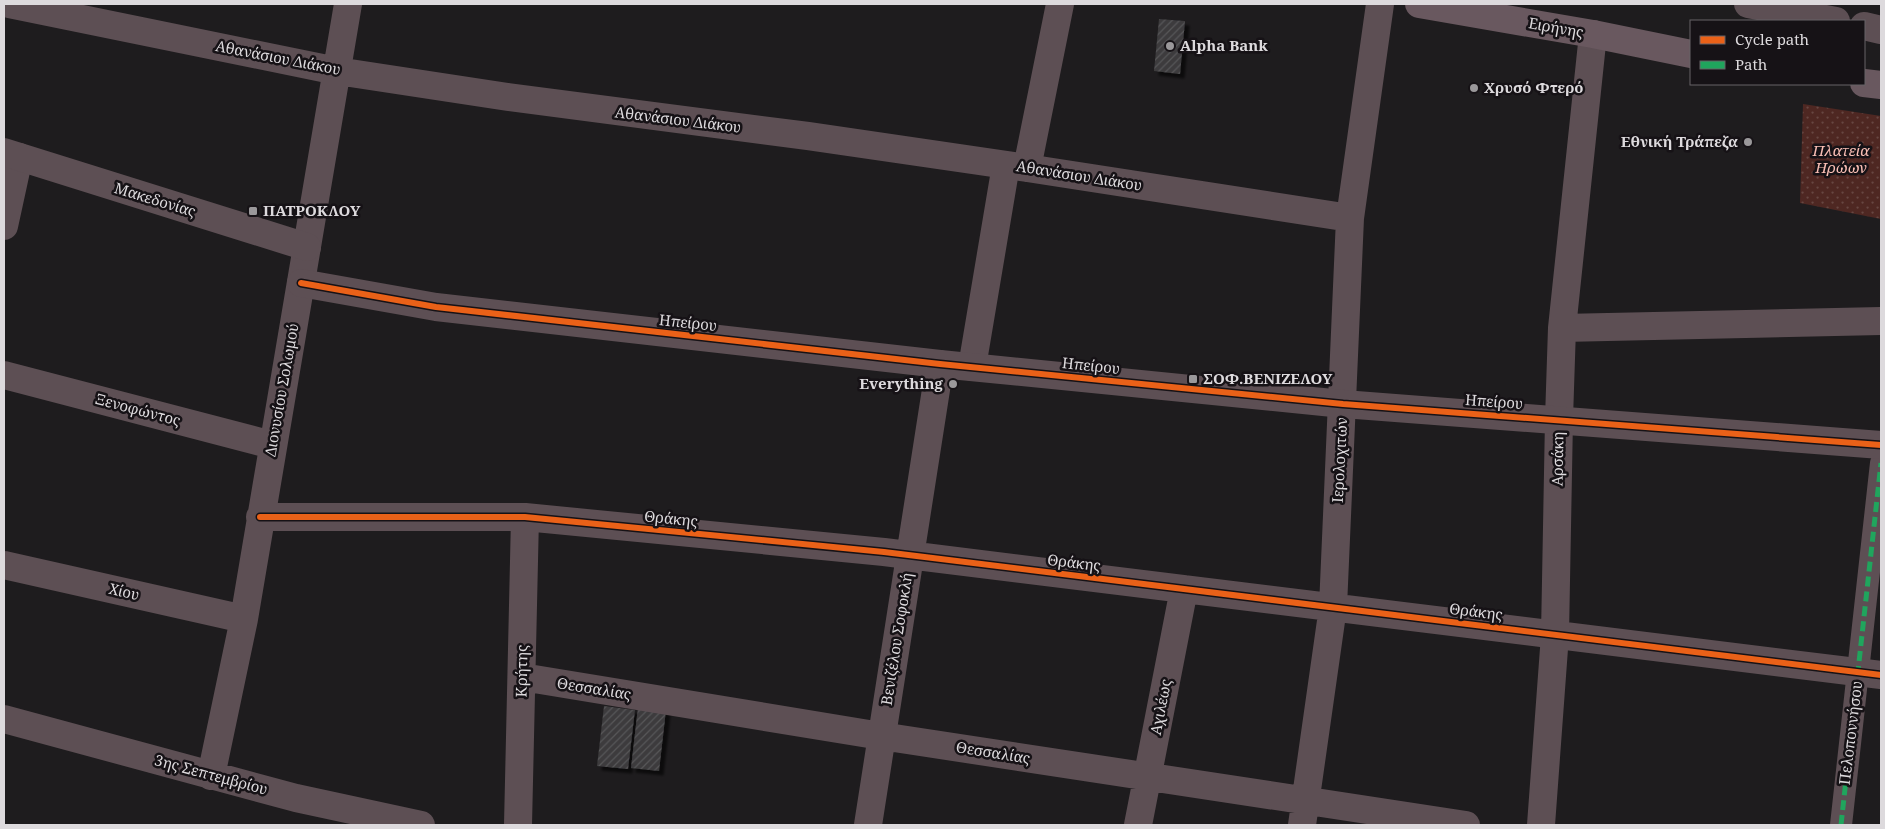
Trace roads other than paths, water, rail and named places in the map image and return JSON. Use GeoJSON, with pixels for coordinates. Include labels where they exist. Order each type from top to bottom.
{"type":"FeatureCollection","features":[{"type":"Feature","properties":{"kind":"main road","name":"Ειρήνης"},"geometry":{"type":"LineString","coordinates":[[1419,4],[1593,34],[1690,54]]}},
{"type":"Feature","properties":{"kind":"main road"},"geometry":{"type":"LineString","coordinates":[[1865,83],[1881,85]]}},
{"type":"Feature","properties":{"kind":"street","name":"Αθανάσιου Διάκου"},"geometry":{"type":"LineString","coordinates":[[9,4],[337,71],[518,99],[808,136],[1016,166],[1350,218]]}},
{"type":"Feature","properties":{"kind":"street","name":"Διονυσίου Σολωμού"},"geometry":{"type":"LineString","coordinates":[[211,776],[244,619],[348,4]]}},
{"type":"Feature","properties":{"kind":"street"},"geometry":{"type":"LineString","coordinates":[[972,367],[1016,166],[1060,4]]}},
{"type":"Feature","properties":{"kind":"street","name":"Ιερολοχιτών"},"geometry":{"type":"LineString","coordinates":[[1303,813],[1316,736],[1333,607],[1350,218],[1380,4]]}},
{"type":"Feature","properties":{"kind":"street"},"geometry":{"type":"LineString","coordinates":[[1748,4],[1831,20]]}},
{"type":"Feature","properties":{"kind":"street"},"geometry":{"type":"LineString","coordinates":[[1865,26],[1881,30]]}},
{"type":"Feature","properties":{"kind":"street","name":"Αρσάκη"},"geometry":{"type":"LineString","coordinates":[[1541,825],[1555,635],[1562,328],[1593,34]]}},
{"type":"Feature","properties":{"kind":"street"},"geometry":{"type":"LineString","coordinates":[[4,226],[11,154]]}},
{"type":"Feature","properties":{"kind":"street","name":"Μακεδονίας"},"geometry":{"type":"LineString","coordinates":[[11,154],[307,247]]}},
{"type":"Feature","properties":{"kind":"street","name":"Ηπείρου"},"geometry":{"type":"LineString","coordinates":[[301,283],[436,307],[940,364],[1343,404],[1881,445]]}},
{"type":"Feature","properties":{"kind":"street"},"geometry":{"type":"LineString","coordinates":[[1562,328],[1881,321]]}},
{"type":"Feature","properties":{"kind":"street","name":"Βενιζέλου Σοφοκλή"},"geometry":{"type":"LineString","coordinates":[[868,825],[940,364]]}},
{"type":"Feature","properties":{"kind":"street","name":"Ξενοφώντος"},"geometry":{"type":"LineString","coordinates":[[4,375],[272,445]]}},
{"type":"Feature","properties":{"kind":"street","name":"Πελοποννήσου"},"geometry":{"type":"LineString","coordinates":[[1841,825],[1870,674],[1881,463]]}},
{"type":"Feature","properties":{"kind":"street","name":"Θράκης"},"geometry":{"type":"LineString","coordinates":[[260,517],[525,517],[911,555],[1870,674]]}},
{"type":"Feature","properties":{"kind":"street","name":"Κρήτης"},"geometry":{"type":"LineString","coordinates":[[518,825],[525,517]]}},
{"type":"Feature","properties":{"kind":"street","name":"Χίου"},"geometry":{"type":"LineString","coordinates":[[4,565],[244,619]]}},
{"type":"Feature","properties":{"kind":"street","name":"Αχιλέως"},"geometry":{"type":"LineString","coordinates":[[1138,825],[1184,589]]}},
{"type":"Feature","properties":{"kind":"street","name":"Θεσσαλίας"},"geometry":{"type":"LineString","coordinates":[[522,677],[881,736],[1148,777],[1303,813],[1466,825]]}},
{"type":"Feature","properties":{"kind":"street","name":"3ης Σεπτεμβρίου"},"geometry":{"type":"LineString","coordinates":[[4,719],[296,798],[421,825]]}},
{"type":"Feature","properties":{"kind":"place","name":"Alpha Bank"},"geometry":{"type":"Point","coordinates":[1170,46]}},
{"type":"Feature","properties":{"kind":"place","name":"Χρυσό Φτερό"},"geometry":{"type":"Point","coordinates":[1474,88]}},
{"type":"Feature","properties":{"kind":"place","name":"Εθνική Τράπεζα"},"geometry":{"type":"Point","coordinates":[1748,142]}},
{"type":"Feature","properties":{"kind":"place","name":"ΠΑΤΡΟΚΛΟΥ"},"geometry":{"type":"Point","coordinates":[253,211]}},
{"type":"Feature","properties":{"kind":"place","name":"ΣΟΦ.ΒΕΝΙΖΕΛΟΥ"},"geometry":{"type":"Point","coordinates":[1193,379]}},
{"type":"Feature","properties":{"kind":"place","name":"Everything"},"geometry":{"type":"Point","coordinates":[953,384]}},
{"type":"Feature","properties":{"kind":"park label","name":"Πλατεία Ηρώων"},"geometry":{"type":"Point","coordinates":[1841,160]}}]}
